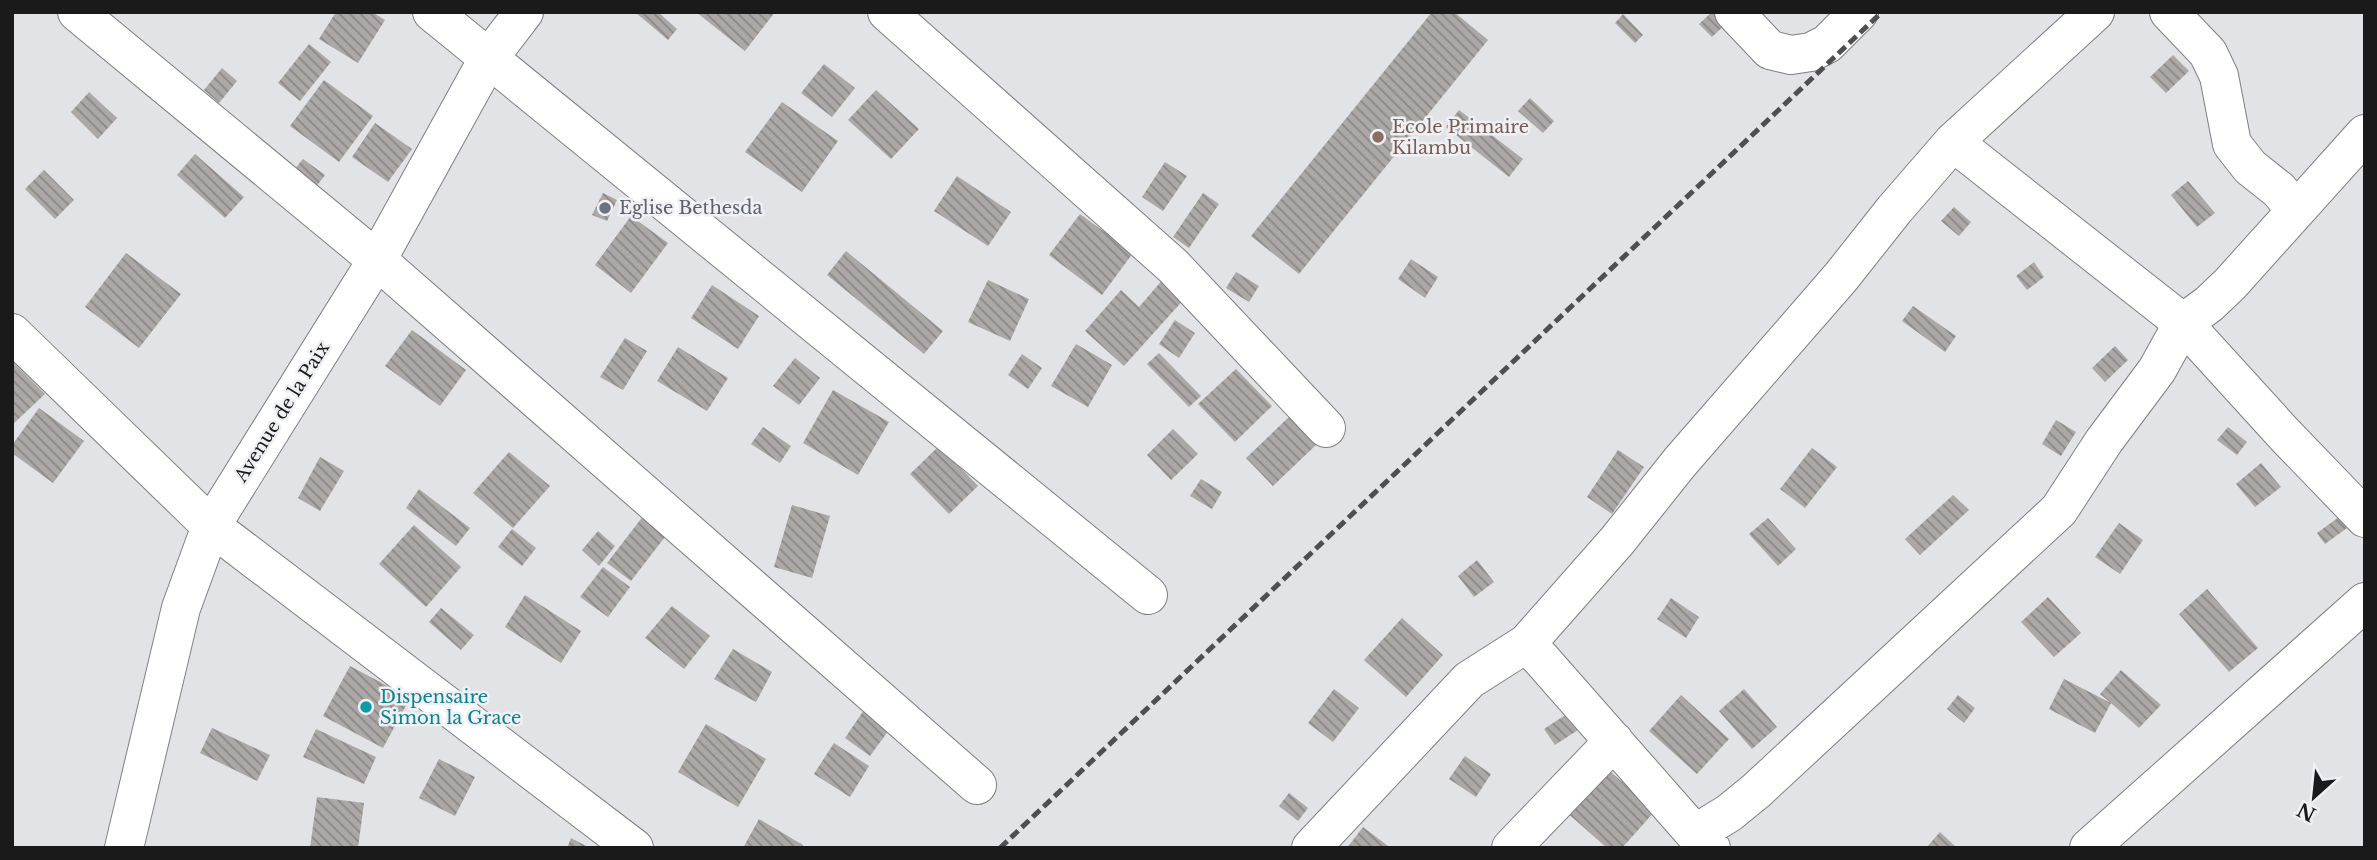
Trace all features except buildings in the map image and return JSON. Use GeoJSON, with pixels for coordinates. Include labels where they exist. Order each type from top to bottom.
{"type":"FeatureCollection","features":[{"type":"Feature","properties":{"kind":"street"},"geometry":{"type":"LineString","coordinates":[[78,12],[377,260],[977,785]]}},
{"type":"Feature","properties":{"kind":"street"},"geometry":{"type":"LineString","coordinates":[[432,12],[1148,595]]}},
{"type":"Feature","properties":{"kind":"street","name":"Avenue de la Paix"},"geometry":{"type":"LineString","coordinates":[[124,848],[181,608],[211,526],[377,260],[488,60],[524,12]]}},
{"type":"Feature","properties":{"kind":"street"},"geometry":{"type":"LineString","coordinates":[[887,12],[1173,266],[1326,428]]}},
{"type":"Feature","properties":{"kind":"street"},"geometry":{"type":"LineString","coordinates":[[1734,12],[1770,50],[1791,55],[1811,52],[1827,44],[1859,12]]}},
{"type":"Feature","properties":{"kind":"street"},"geometry":{"type":"LineString","coordinates":[[1311,848],[1469,680],[1527,642],[1617,541],[1680,462],[1841,277],[1894,209],[1953,142],[2095,12]]}},
{"type":"Feature","properties":{"kind":"street"},"geometry":{"type":"LineString","coordinates":[[2169,12],[2208,53],[2219,76],[2232,144],[2250,167],[2279,190],[2296,211]]}},
{"type":"Feature","properties":{"kind":"street"},"geometry":{"type":"LineString","coordinates":[[1527,642],[1703,841],[1729,813],[2059,510],[2104,441],[2157,370],[2183,323],[2223,290],[2365,134]]}},
{"type":"Feature","properties":{"kind":"street"},"geometry":{"type":"LineString","coordinates":[[1953,142],[2183,323],[2365,518]]}},
{"type":"Feature","properties":{"kind":"street"},"geometry":{"type":"LineString","coordinates":[[12,333],[211,526],[634,848]]}},
{"type":"Feature","properties":{"kind":"street"},"geometry":{"type":"LineString","coordinates":[[2089,848],[2365,602]]}},
{"type":"Feature","properties":{"kind":"street"},"geometry":{"type":"LineString","coordinates":[[1511,848],[1614,741]]}},
{"type":"Feature","properties":{"kind":"railway"},"geometry":{"type":"LineString","coordinates":[[1000,848],[1882,12]]}},
{"type":"Feature","properties":{"kind":"place","name":"Ecole Primaire Kilambu"},"geometry":{"type":"Point","coordinates":[1378,137]}},
{"type":"Feature","properties":{"kind":"place","name":"Eglise Bethesda"},"geometry":{"type":"Point","coordinates":[605,208]}},
{"type":"Feature","properties":{"kind":"place","name":"Dispensaire Simon la Grace"},"geometry":{"type":"Point","coordinates":[366,707]}}]}
